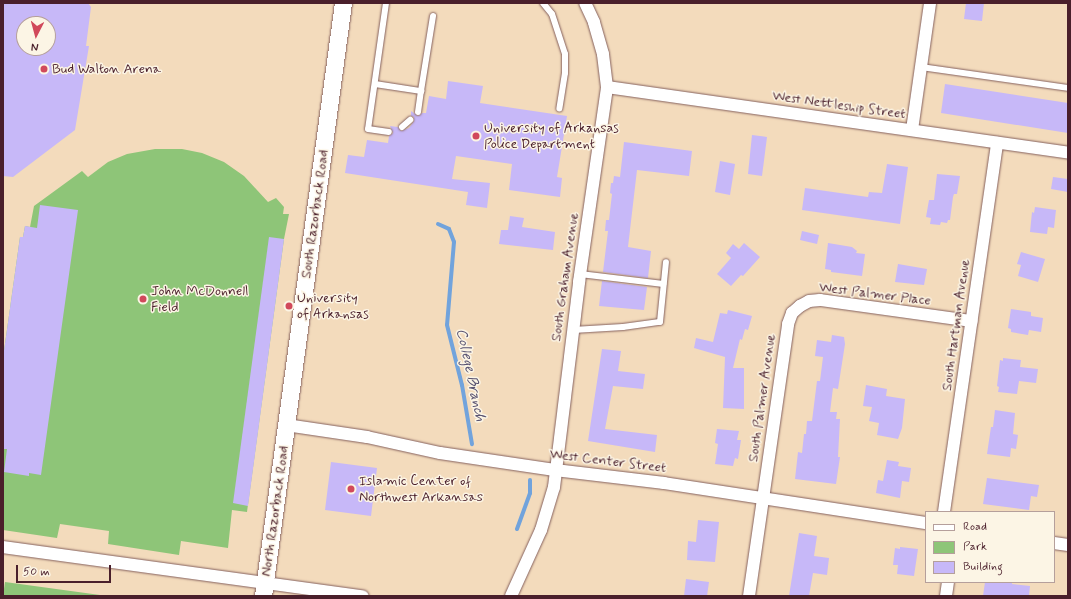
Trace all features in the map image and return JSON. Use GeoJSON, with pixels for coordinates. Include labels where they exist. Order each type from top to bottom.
{"type":"FeatureCollection","features":[{"type":"Feature","properties":{"kind":"main road","name":"South Razorback Road"},"geometry":{"type":"LineString","coordinates":[[286,425],[343,3]]}},
{"type":"Feature","properties":{"kind":"main road","name":"North Razorback Road"},"geometry":{"type":"LineString","coordinates":[[264,589],[286,425]]}},
{"type":"Feature","properties":{"kind":"street","name":"South Graham Avenue"},"geometry":{"type":"LineString","coordinates":[[511,596],[546,517],[554,487],[580,274],[607,87],[603,54],[594,22],[585,3]]}},
{"type":"Feature","properties":{"kind":"street"},"geometry":{"type":"LineString","coordinates":[[912,130],[930,3]]}},
{"type":"Feature","properties":{"kind":"street","name":"West Nettleship Street"},"geometry":{"type":"LineString","coordinates":[[607,87],[1068,153]]}},
{"type":"Feature","properties":{"kind":"street","name":"South Hartman Avenue"},"geometry":{"type":"LineString","coordinates":[[944,511],[997,143]]}},
{"type":"Feature","properties":{"kind":"street","name":"West Palmer Place"},"geometry":{"type":"LineString","coordinates":[[800,306],[809,301],[820,300],[972,321]]}},
{"type":"Feature","properties":{"kind":"street","name":"South Palmer Avenue"},"geometry":{"type":"LineString","coordinates":[[749,596],[788,324],[792,313],[800,306]]}},
{"type":"Feature","properties":{"kind":"street","name":"West Center Street"},"geometry":{"type":"LineString","coordinates":[[286,425],[367,437],[440,453],[762,498],[925,523]]}},
{"type":"Feature","properties":{"kind":"street"},"geometry":{"type":"LineString","coordinates":[[1055,543],[1068,545]]}},
{"type":"Feature","properties":{"kind":"street"},"geometry":{"type":"LineString","coordinates":[[3,547],[264,589],[363,596]]}},
{"type":"Feature","properties":{"kind":"street"},"geometry":{"type":"LineString","coordinates":[[946,596],[948,583]]}},
{"type":"Feature","properties":{"kind":"lane"},"geometry":{"type":"LineString","coordinates":[[386,3],[368,129],[389,132]]}},
{"type":"Feature","properties":{"kind":"lane"},"geometry":{"type":"LineString","coordinates":[[543,3],[552,14],[565,54],[565,72],[559,109]]}},
{"type":"Feature","properties":{"kind":"lane"},"geometry":{"type":"LineString","coordinates":[[418,112],[433,16]]}},
{"type":"Feature","properties":{"kind":"lane"},"geometry":{"type":"LineString","coordinates":[[921,67],[1068,88]]}},
{"type":"Feature","properties":{"kind":"lane"},"geometry":{"type":"LineString","coordinates":[[375,84],[421,91]]}},
{"type":"Feature","properties":{"kind":"lane"},"geometry":{"type":"LineString","coordinates":[[402,127],[410,120]]}},
{"type":"Feature","properties":{"kind":"lane"},"geometry":{"type":"LineString","coordinates":[[573,330],[623,327],[660,322],[666,262]]}},
{"type":"Feature","properties":{"kind":"lane"},"geometry":{"type":"LineString","coordinates":[[580,274],[663,284]]}},
{"type":"Feature","properties":{"kind":"green space","name":"John McDonnell Field"},"geometry":{"type":"Polygon","coordinates":[[[155,149],[182,149],[202,153],[224,162],[244,176],[268,202],[276,198],[284,207],[283,214],[289,214],[284,239],[247,512],[232,510],[228,548],[181,541],[179,555],[108,544],[109,531],[60,524],[57,538],[3,530],[3,358],[20,237],[23,237],[25,226],[30,227],[34,206],[82,171],[88,177],[108,162],[127,154],[155,149]]]}},
{"type":"Feature","properties":{"kind":"green space"},"geometry":{"type":"Polygon","coordinates":[[[5,582],[100,595],[100,596],[3,596],[5,582]]]}},
{"type":"Feature","properties":{"kind":"building","name":"Bud Walton Arena"},"geometry":{"type":"Polygon","coordinates":[[[3,3],[88,3],[91,7],[86,46],[89,46],[75,130],[13,177],[3,176],[3,3]]]}},
{"type":"Feature","properties":{"kind":"building"},"geometry":{"type":"Polygon","coordinates":[[[966,3],[984,3],[982,21],[964,19],[966,3]]]}},
{"type":"Feature","properties":{"kind":"building","name":"University of Arkansas Police Department"},"geometry":{"type":"Polygon","coordinates":[[[448,81],[483,86],[480,103],[567,116],[557,177],[562,178],[560,197],[509,190],[512,164],[456,156],[452,179],[490,183],[487,208],[466,205],[468,192],[345,173],[348,155],[364,157],[367,140],[388,143],[389,136],[393,133],[390,126],[398,127],[401,131],[409,128],[414,121],[414,117],[411,116],[411,111],[418,116],[422,113],[426,113],[429,96],[446,99],[448,81]]]}},
{"type":"Feature","properties":{"kind":"building"},"geometry":{"type":"Polygon","coordinates":[[[945,84],[1068,103],[1068,133],[941,113],[945,84]]]}},
{"type":"Feature","properties":{"kind":"building"},"geometry":{"type":"Polygon","coordinates":[[[752,135],[767,137],[762,176],[748,174],[752,135]]]}},
{"type":"Feature","properties":{"kind":"building"},"geometry":{"type":"Polygon","coordinates":[[[624,142],[692,151],[689,176],[637,170],[628,247],[651,251],[648,278],[603,272],[608,231],[605,231],[606,220],[609,220],[612,194],[610,193],[611,183],[613,183],[614,176],[620,177],[624,142]]]}},
{"type":"Feature","properties":{"kind":"building"},"geometry":{"type":"Polygon","coordinates":[[[720,161],[735,164],[730,195],[715,192],[720,161]]]}},
{"type":"Feature","properties":{"kind":"building"},"geometry":{"type":"Polygon","coordinates":[[[887,164],[908,167],[900,224],[802,210],[805,188],[868,197],[869,192],[882,193],[887,164]]]}},
{"type":"Feature","properties":{"kind":"building"},"geometry":{"type":"Polygon","coordinates":[[[937,174],[960,176],[957,194],[954,194],[953,197],[950,220],[948,220],[947,223],[941,222],[940,225],[930,224],[931,218],[926,217],[929,200],[934,200],[937,174]]]}},
{"type":"Feature","properties":{"kind":"building"},"geometry":{"type":"Polygon","coordinates":[[[1053,177],[1068,179],[1068,192],[1051,189],[1053,177]]]}},
{"type":"Feature","properties":{"kind":"building"},"geometry":{"type":"Polygon","coordinates":[[[40,205],[78,210],[41,475],[29,473],[29,476],[4,472],[7,449],[3,449],[3,358],[20,237],[23,237],[25,226],[37,228],[40,205]]]}},
{"type":"Feature","properties":{"kind":"building"},"geometry":{"type":"Polygon","coordinates":[[[1035,207],[1056,210],[1054,228],[1048,227],[1047,234],[1030,232],[1032,212],[1034,213],[1035,207]]]}},
{"type":"Feature","properties":{"kind":"building"},"geometry":{"type":"Polygon","coordinates":[[[510,216],[524,218],[522,227],[555,232],[553,250],[499,244],[501,230],[508,230],[510,216]]]}},
{"type":"Feature","properties":{"kind":"building"},"geometry":{"type":"Polygon","coordinates":[[[802,231],[819,235],[817,244],[800,240],[802,231]]]}},
{"type":"Feature","properties":{"kind":"building"},"geometry":{"type":"Polygon","coordinates":[[[269,237],[284,239],[248,506],[233,503],[269,237]]]}},
{"type":"Feature","properties":{"kind":"building"},"geometry":{"type":"Polygon","coordinates":[[[744,243],[760,257],[743,276],[741,275],[731,286],[717,274],[731,258],[726,253],[733,244],[739,249],[744,243]]]}},
{"type":"Feature","properties":{"kind":"building"},"geometry":{"type":"Polygon","coordinates":[[[828,243],[852,247],[857,251],[856,253],[865,254],[862,276],[831,272],[831,270],[825,269],[828,243]]]}},
{"type":"Feature","properties":{"kind":"building"},"geometry":{"type":"Polygon","coordinates":[[[1021,252],[1045,259],[1038,282],[1018,276],[1021,265],[1017,264],[1021,252]]]}},
{"type":"Feature","properties":{"kind":"building"},"geometry":{"type":"Polygon","coordinates":[[[898,264],[927,269],[924,285],[895,282],[898,264]]]}},
{"type":"Feature","properties":{"kind":"building"},"geometry":{"type":"Polygon","coordinates":[[[602,281],[647,287],[644,310],[599,306],[602,281]]]}},
{"type":"Feature","properties":{"kind":"building"},"geometry":{"type":"Polygon","coordinates":[[[1011,309],[1031,312],[1031,316],[1043,318],[1041,332],[1029,330],[1028,335],[1011,332],[1011,329],[1008,328],[1011,309]]]}},
{"type":"Feature","properties":{"kind":"building"},"geometry":{"type":"Polygon","coordinates":[[[728,310],[752,316],[748,330],[745,329],[742,340],[740,339],[733,368],[744,368],[744,409],[723,408],[725,357],[694,348],[696,338],[713,342],[720,313],[727,314],[728,310]]]}},
{"type":"Feature","properties":{"kind":"building"},"geometry":{"type":"Polygon","coordinates":[[[832,335],[844,337],[845,344],[838,389],[833,388],[830,412],[837,412],[836,419],[840,419],[838,457],[840,457],[836,484],[795,479],[798,452],[802,453],[807,421],[812,421],[817,381],[820,381],[823,357],[815,356],[817,340],[831,342],[832,335]]]}},
{"type":"Feature","properties":{"kind":"building"},"geometry":{"type":"Polygon","coordinates":[[[602,349],[621,351],[618,371],[645,374],[643,389],[613,386],[605,429],[657,435],[655,452],[588,441],[602,349]]]}},
{"type":"Feature","properties":{"kind":"building"},"geometry":{"type":"Polygon","coordinates":[[[1003,358],[1021,360],[1020,367],[1038,369],[1036,383],[1019,381],[1017,394],[998,392],[999,387],[997,386],[1000,360],[1003,361],[1003,358]]]}},
{"type":"Feature","properties":{"kind":"building"},"geometry":{"type":"Polygon","coordinates":[[[866,385],[887,389],[886,396],[905,399],[902,428],[898,439],[877,435],[879,423],[869,421],[872,407],[863,406],[866,385]]]}},
{"type":"Feature","properties":{"kind":"building"},"geometry":{"type":"Polygon","coordinates":[[[995,410],[1015,413],[1013,434],[1018,435],[1016,449],[1011,448],[1010,457],[987,454],[995,410]]]}},
{"type":"Feature","properties":{"kind":"building"},"geometry":{"type":"Polygon","coordinates":[[[717,429],[739,431],[737,440],[741,440],[738,459],[735,458],[733,466],[715,464],[718,444],[715,443],[717,429]]]}},
{"type":"Feature","properties":{"kind":"building"},"geometry":{"type":"Polygon","coordinates":[[[887,460],[899,462],[898,466],[911,468],[909,482],[902,481],[900,498],[876,493],[878,480],[883,481],[887,460]]]}},
{"type":"Feature","properties":{"kind":"building","name":"Islamic Center of Northwest Arkansas"},"geometry":{"type":"Polygon","coordinates":[[[331,462],[377,468],[371,516],[325,510],[331,462]]]}},
{"type":"Feature","properties":{"kind":"building"},"geometry":{"type":"Polygon","coordinates":[[[987,478],[1039,485],[1037,497],[1031,496],[1029,510],[983,504],[987,478]]]}},
{"type":"Feature","properties":{"kind":"building"},"geometry":{"type":"Polygon","coordinates":[[[698,520],[719,522],[715,562],[687,560],[688,541],[696,542],[698,520]]]}},
{"type":"Feature","properties":{"kind":"building"},"geometry":{"type":"Polygon","coordinates":[[[799,533],[817,536],[814,556],[829,558],[827,575],[813,573],[809,596],[789,596],[799,533]]]}},
{"type":"Feature","properties":{"kind":"building"},"geometry":{"type":"Polygon","coordinates":[[[900,547],[918,549],[914,576],[897,574],[898,565],[893,565],[895,548],[900,549],[900,547]]]}},
{"type":"Feature","properties":{"kind":"building"},"geometry":{"type":"Polygon","coordinates":[[[686,579],[709,582],[707,596],[684,596],[686,579]]]}},
{"type":"Feature","properties":{"kind":"building"},"geometry":{"type":"Polygon","coordinates":[[[985,583],[1012,583],[1030,586],[1029,596],[983,596],[985,583]]]}},
{"type":"Feature","properties":{"kind":"waterway","name":"College Branch"},"geometry":{"type":"LineString","coordinates":[[438,224],[449,229],[454,242],[447,325],[462,385],[472,444]]}},
{"type":"Feature","properties":{"kind":"waterway","name":"College Branch"},"geometry":{"type":"LineString","coordinates":[[517,529],[530,493],[530,480]]}},
{"type":"Feature","properties":{"kind":"place","name":"Bud Walton Arena"},"geometry":{"type":"Point","coordinates":[44,69]}},
{"type":"Feature","properties":{"kind":"place","name":"University of Arkansas Police Department"},"geometry":{"type":"Point","coordinates":[476,136]}},
{"type":"Feature","properties":{"kind":"place","name":"John McDonnell Field"},"geometry":{"type":"Point","coordinates":[143,299]}},
{"type":"Feature","properties":{"kind":"place","name":"University of Arkansas"},"geometry":{"type":"Point","coordinates":[289,306]}},
{"type":"Feature","properties":{"kind":"place","name":"Islamic Center of Northwest Arkansas"},"geometry":{"type":"Point","coordinates":[351,489]}}]}
